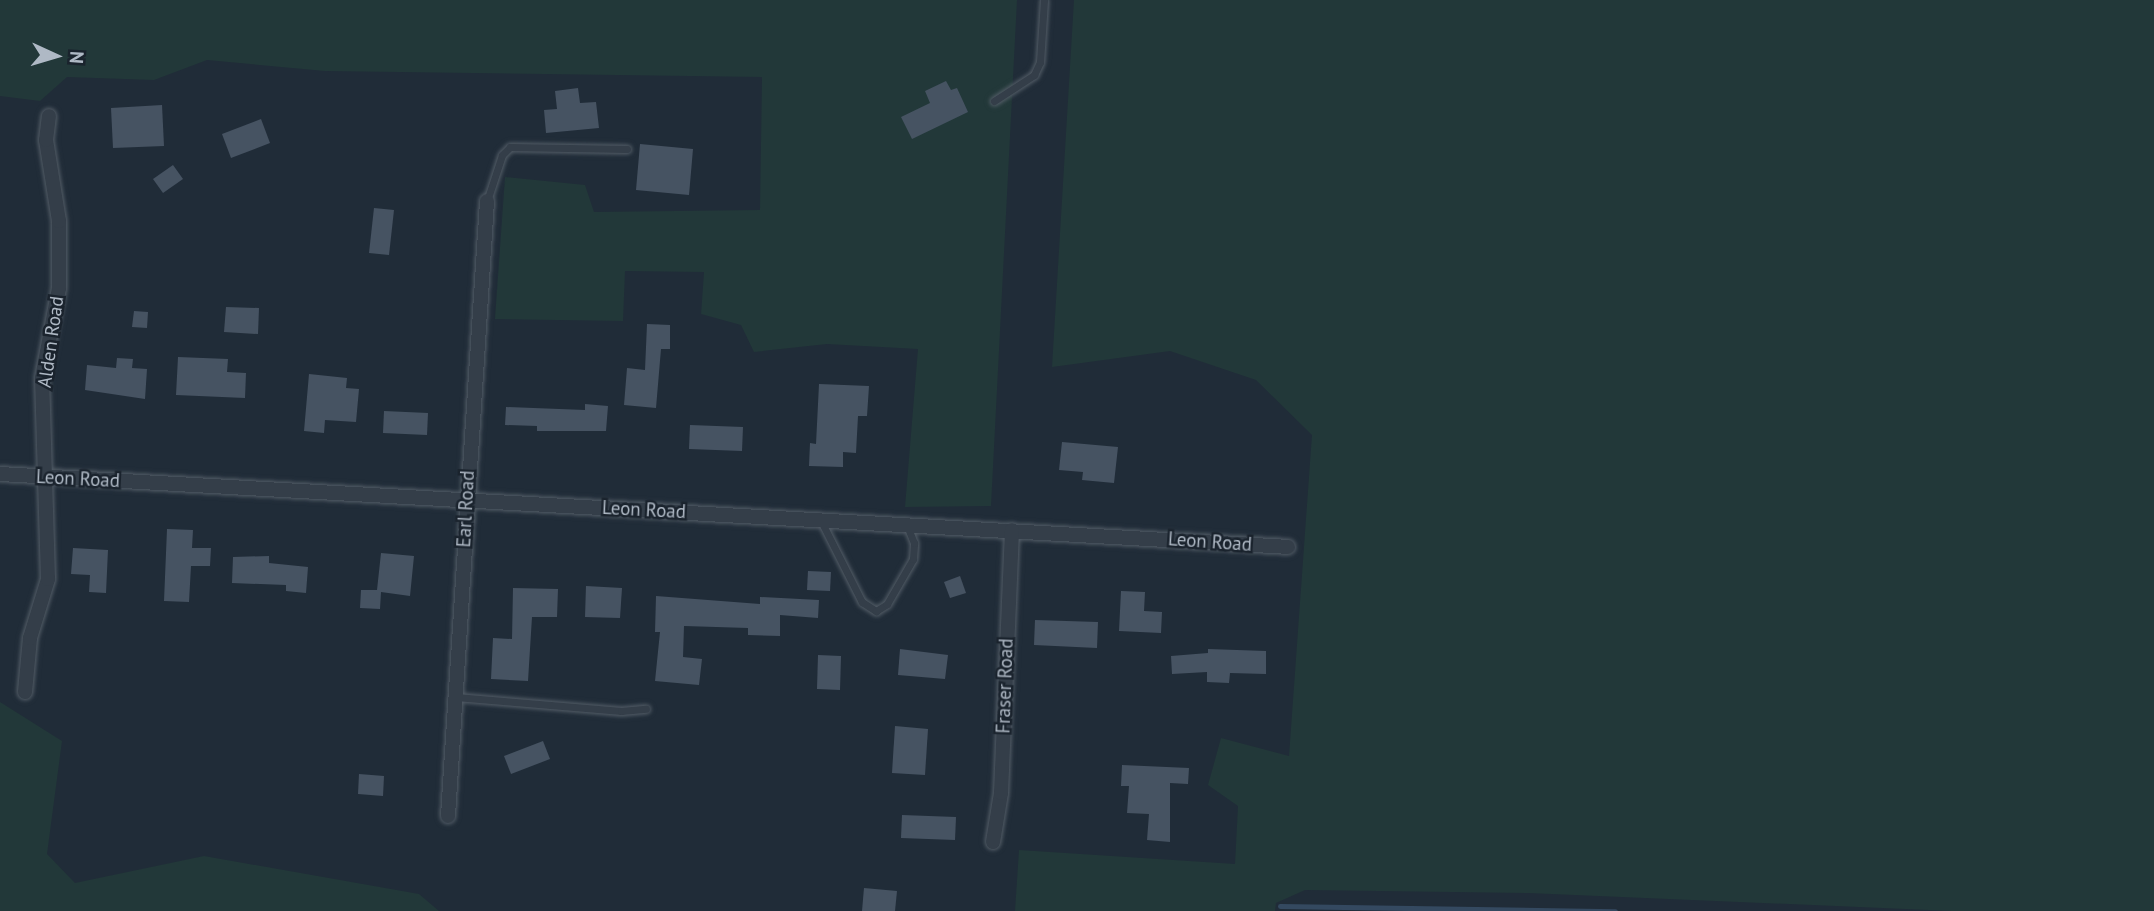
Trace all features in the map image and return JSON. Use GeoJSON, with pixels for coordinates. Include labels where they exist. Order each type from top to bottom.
{"type":"FeatureCollection","features":[{"type":"Feature","properties":{"kind":"street","name":"Alden Road"},"geometry":{"type":"LineString","coordinates":[[25,692],[30,638],[48,579],[42,378],[59,288],[59,221],[46,140],[49,116]]}},
{"type":"Feature","properties":{"kind":"street","name":"Earl Road"},"geometry":{"type":"LineString","coordinates":[[448,816],[487,201]]}},
{"type":"Feature","properties":{"kind":"street","name":"Leon Road"},"geometry":{"type":"LineString","coordinates":[[0,474],[1288,547]]}},
{"type":"Feature","properties":{"kind":"street","name":"Fraser Road"},"geometry":{"type":"LineString","coordinates":[[993,842],[1001,793],[1012,530]]}},
{"type":"Feature","properties":{"kind":"lane"},"geometry":{"type":"LineString","coordinates":[[994,101],[1034,75],[1040,62],[1044,0]]}},
{"type":"Feature","properties":{"kind":"lane"},"geometry":{"type":"LineString","coordinates":[[487,201],[502,155],[510,147],[627,149]]}},
{"type":"Feature","properties":{"kind":"lane"},"geometry":{"type":"LineString","coordinates":[[821,520],[862,602],[876,611],[887,604],[913,559],[914,543],[907,526]]}},
{"type":"Feature","properties":{"kind":"lane"},"geometry":{"type":"LineString","coordinates":[[455,696],[565,707],[646,709]]}},
{"type":"Feature","properties":{"kind":"green space"},"geometry":{"type":"Polygon","coordinates":[[[0,0],[1017,0],[991,506],[905,507],[918,349],[827,344],[754,352],[741,325],[701,314],[704,272],[625,271],[623,321],[495,319],[505,177],[585,185],[594,212],[760,210],[762,77],[325,71],[207,60],[154,80],[67,77],[40,101],[0,96],[0,0]]]}},
{"type":"Feature","properties":{"kind":"green space"},"geometry":{"type":"Polygon","coordinates":[[[1074,0],[2154,0],[2154,911],[1952,911],[1528,893],[1305,890],[1276,903],[1275,911],[1015,911],[1019,850],[1235,864],[1238,806],[1208,785],[1221,738],[1289,756],[1312,435],[1256,380],[1170,351],[1052,367],[1074,0]]]}},
{"type":"Feature","properties":{"kind":"green space"},"geometry":{"type":"Polygon","coordinates":[[[0,702],[62,741],[47,854],[75,883],[204,856],[419,894],[439,911],[0,911],[0,702]]]}},
{"type":"Feature","properties":{"kind":"building"},"geometry":{"type":"Polygon","coordinates":[[[946,81],[951,90],[957,88],[968,112],[912,139],[901,117],[930,103],[925,91],[946,81]]]}},
{"type":"Feature","properties":{"kind":"building"},"geometry":{"type":"Polygon","coordinates":[[[578,88],[580,103],[596,102],[599,128],[546,133],[544,110],[557,109],[555,91],[578,88]]]}},
{"type":"Feature","properties":{"kind":"building"},"geometry":{"type":"Polygon","coordinates":[[[162,105],[164,146],[113,148],[111,108],[162,105]]]}},
{"type":"Feature","properties":{"kind":"building"},"geometry":{"type":"Polygon","coordinates":[[[261,119],[270,143],[231,158],[222,134],[261,119]]]}},
{"type":"Feature","properties":{"kind":"building"},"geometry":{"type":"Polygon","coordinates":[[[640,144],[693,149],[689,195],[636,190],[640,144]]]}},
{"type":"Feature","properties":{"kind":"building"},"geometry":{"type":"Polygon","coordinates":[[[173,165],[183,179],[163,193],[153,179],[173,165]]]}},
{"type":"Feature","properties":{"kind":"building"},"geometry":{"type":"Polygon","coordinates":[[[374,208],[394,210],[389,255],[369,253],[374,208]]]}},
{"type":"Feature","properties":{"kind":"building"},"geometry":{"type":"Polygon","coordinates":[[[226,307],[259,308],[258,334],[224,332],[226,307]]]}},
{"type":"Feature","properties":{"kind":"building"},"geometry":{"type":"Polygon","coordinates":[[[134,311],[148,312],[147,328],[132,327],[134,311]]]}},
{"type":"Feature","properties":{"kind":"building"},"geometry":{"type":"Polygon","coordinates":[[[647,324],[670,325],[670,349],[661,349],[656,408],[624,405],[627,368],[645,370],[647,324]]]}},
{"type":"Feature","properties":{"kind":"building"},"geometry":{"type":"Polygon","coordinates":[[[178,357],[228,359],[227,372],[246,373],[245,398],[176,395],[178,357]]]}},
{"type":"Feature","properties":{"kind":"building"},"geometry":{"type":"Polygon","coordinates":[[[117,358],[133,359],[132,368],[147,369],[145,399],[85,390],[87,365],[116,368],[117,358]]]}},
{"type":"Feature","properties":{"kind":"building"},"geometry":{"type":"Polygon","coordinates":[[[309,374],[347,378],[346,388],[359,389],[356,422],[325,420],[324,433],[304,431],[309,374]]]}},
{"type":"Feature","properties":{"kind":"building"},"geometry":{"type":"Polygon","coordinates":[[[819,384],[869,386],[867,416],[858,416],[856,453],[843,452],[843,467],[809,466],[810,443],[816,444],[819,384]]]}},
{"type":"Feature","properties":{"kind":"building"},"geometry":{"type":"Polygon","coordinates":[[[585,404],[608,406],[606,431],[537,431],[537,426],[505,425],[506,407],[585,410],[585,404]]]}},
{"type":"Feature","properties":{"kind":"building"},"geometry":{"type":"Polygon","coordinates":[[[384,411],[428,413],[427,435],[383,433],[384,411]]]}},
{"type":"Feature","properties":{"kind":"building"},"geometry":{"type":"Polygon","coordinates":[[[690,425],[743,427],[742,451],[689,449],[690,425]]]}},
{"type":"Feature","properties":{"kind":"building"},"geometry":{"type":"Polygon","coordinates":[[[1062,442],[1118,447],[1114,483],[1082,480],[1083,472],[1059,470],[1062,442]]]}},
{"type":"Feature","properties":{"kind":"building"},"geometry":{"type":"Polygon","coordinates":[[[167,529],[193,530],[192,548],[211,548],[210,566],[191,566],[189,602],[164,601],[167,529]]]}},
{"type":"Feature","properties":{"kind":"building"},"geometry":{"type":"Polygon","coordinates":[[[73,548],[108,550],[106,593],[89,592],[90,575],[71,574],[73,548]]]}},
{"type":"Feature","properties":{"kind":"building"},"geometry":{"type":"Polygon","coordinates":[[[381,553],[414,556],[410,596],[381,592],[380,609],[360,608],[361,590],[377,590],[381,553]]]}},
{"type":"Feature","properties":{"kind":"building"},"geometry":{"type":"Polygon","coordinates":[[[269,556],[269,563],[308,567],[306,593],[286,591],[286,585],[232,583],[233,557],[269,556]]]}},
{"type":"Feature","properties":{"kind":"building"},"geometry":{"type":"Polygon","coordinates":[[[808,571],[831,572],[830,591],[807,590],[808,571]]]}},
{"type":"Feature","properties":{"kind":"building"},"geometry":{"type":"Polygon","coordinates":[[[960,576],[966,593],[950,598],[944,582],[960,576]]]}},
{"type":"Feature","properties":{"kind":"building"},"geometry":{"type":"Polygon","coordinates":[[[586,586],[622,588],[620,618],[585,617],[586,586]]]}},
{"type":"Feature","properties":{"kind":"building"},"geometry":{"type":"Polygon","coordinates":[[[513,588],[558,589],[557,617],[532,617],[528,681],[491,679],[493,638],[512,639],[513,588]]]}},
{"type":"Feature","properties":{"kind":"building"},"geometry":{"type":"Polygon","coordinates":[[[1121,591],[1145,592],[1144,611],[1162,612],[1161,633],[1119,631],[1121,591]]]}},
{"type":"Feature","properties":{"kind":"building"},"geometry":{"type":"Polygon","coordinates":[[[656,596],[760,604],[760,597],[819,600],[818,618],[780,615],[780,636],[748,635],[748,628],[684,626],[683,657],[702,659],[699,685],[655,681],[660,632],[655,632],[656,596]]]}},
{"type":"Feature","properties":{"kind":"building"},"geometry":{"type":"Polygon","coordinates":[[[1035,620],[1098,622],[1097,648],[1034,645],[1035,620]]]}},
{"type":"Feature","properties":{"kind":"building"},"geometry":{"type":"Polygon","coordinates":[[[900,649],[948,655],[945,679],[898,675],[900,649]]]}},
{"type":"Feature","properties":{"kind":"building"},"geometry":{"type":"Polygon","coordinates":[[[1208,649],[1266,651],[1266,674],[1230,673],[1229,683],[1207,682],[1207,672],[1172,674],[1171,656],[1208,653],[1208,649]]]}},
{"type":"Feature","properties":{"kind":"building"},"geometry":{"type":"Polygon","coordinates":[[[818,655],[841,656],[840,690],[817,689],[818,655]]]}},
{"type":"Feature","properties":{"kind":"building"},"geometry":{"type":"Polygon","coordinates":[[[895,726],[928,729],[925,775],[892,773],[895,726]]]}},
{"type":"Feature","properties":{"kind":"building"},"geometry":{"type":"Polygon","coordinates":[[[543,741],[550,759],[511,774],[504,756],[543,741]]]}},
{"type":"Feature","properties":{"kind":"building"},"geometry":{"type":"Polygon","coordinates":[[[1122,765],[1189,768],[1188,784],[1170,783],[1170,842],[1147,840],[1149,814],[1127,813],[1129,786],[1121,786],[1122,765]]]}},
{"type":"Feature","properties":{"kind":"building"},"geometry":{"type":"Polygon","coordinates":[[[359,774],[384,776],[383,796],[358,794],[359,774]]]}},
{"type":"Feature","properties":{"kind":"building"},"geometry":{"type":"Polygon","coordinates":[[[902,815],[956,817],[955,840],[901,838],[902,815]]]}},
{"type":"Feature","properties":{"kind":"building"},"geometry":{"type":"Polygon","coordinates":[[[864,888],[897,891],[895,911],[862,911],[864,888]]]}},
{"type":"Feature","properties":{"kind":"waterway"},"geometry":{"type":"LineString","coordinates":[[1280,906],[1615,911]]}}]}
